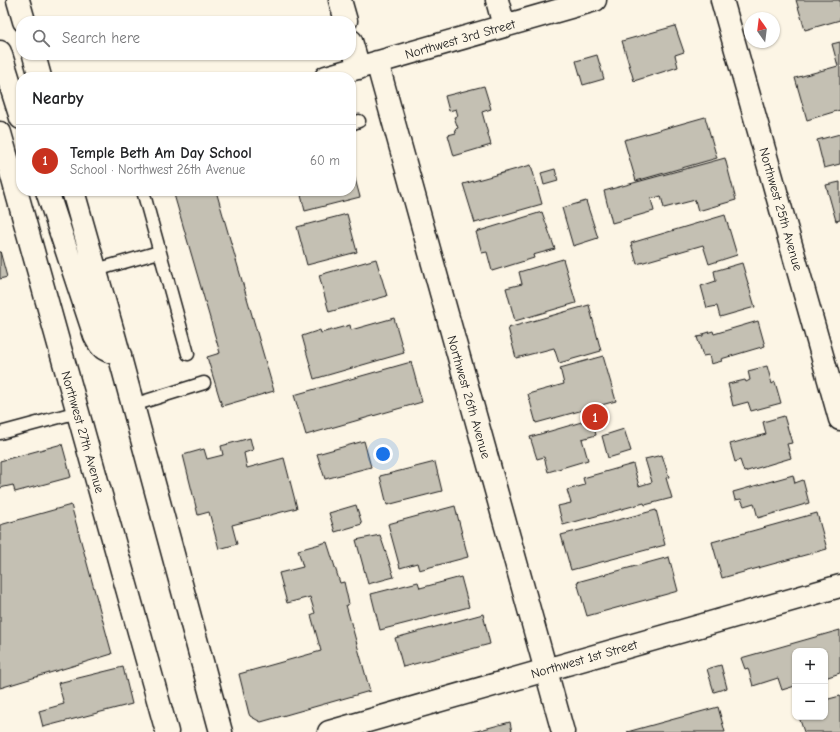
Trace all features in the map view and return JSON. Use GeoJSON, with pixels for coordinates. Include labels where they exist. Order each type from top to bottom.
{"type":"FeatureCollection","features":[{"type":"Feature","properties":{"kind":"main road"},"geometry":{"type":"LineString","coordinates":[[18,0],[23,16]]}},
{"type":"Feature","properties":{"kind":"main road"},"geometry":{"type":"LineString","coordinates":[[340,0],[345,16]]}},
{"type":"Feature","properties":{"kind":"main road"},"geometry":{"type":"LineString","coordinates":[[497,0],[504,26]]}},
{"type":"Feature","properties":{"kind":"main road","name":"Northwest 3rd Street"},"geometry":{"type":"LineString","coordinates":[[344,72],[595,0]]}},
{"type":"Feature","properties":{"kind":"main road","name":"Northwest 25th Avenue"},"geometry":{"type":"LineString","coordinates":[[722,0],[840,418]]}},
{"type":"Feature","properties":{"kind":"main road","name":"Northwest 26th Avenue"},"geometry":{"type":"LineString","coordinates":[[356,48],[368,65],[563,732]]}},
{"type":"Feature","properties":{"kind":"main road"},"geometry":{"type":"LineString","coordinates":[[0,52],[16,102]]}},
{"type":"Feature","properties":{"kind":"main road"},"geometry":{"type":"LineString","coordinates":[[35,60],[39,72]]}},
{"type":"Feature","properties":{"kind":"main road","name":"Northwest 27th Avenue"},"geometry":{"type":"LineString","coordinates":[[0,132],[16,194]]}},
{"type":"Feature","properties":{"kind":"main road","name":"Northwest 27th Avenue"},"geometry":{"type":"LineString","coordinates":[[17,196],[170,730]]}},
{"type":"Feature","properties":{"kind":"main road"},"geometry":{"type":"LineString","coordinates":[[49,196],[98,343],[104,349],[120,355]]}},
{"type":"Feature","properties":{"kind":"main road"},"geometry":{"type":"LineString","coordinates":[[74,196],[120,355],[221,732]]}},
{"type":"Feature","properties":{"kind":"main road","name":"Northwest 1st Street"},"geometry":{"type":"LineString","coordinates":[[340,730],[840,586]]}},
{"type":"Feature","properties":{"kind":"lane"},"geometry":{"type":"LineString","coordinates":[[143,196],[188,354]]}},
{"type":"Feature","properties":{"kind":"lane"},"geometry":{"type":"LineString","coordinates":[[96,270],[159,252]]}},
{"type":"Feature","properties":{"kind":"lane"},"geometry":{"type":"LineString","coordinates":[[133,405],[204,383]]}},
{"type":"Feature","properties":{"kind":"lane"},"geometry":{"type":"LineString","coordinates":[[0,433],[78,412]]}},
{"type":"Feature","properties":{"kind":"building"},"geometry":{"type":"Polygon","coordinates":[[[796,0],[840,0],[840,20],[805,30],[796,0]]]}},
{"type":"Feature","properties":{"kind":"building"},"geometry":{"type":"Polygon","coordinates":[[[675,26],[684,52],[675,55],[678,67],[634,81],[622,41],[675,26]]]}},
{"type":"Feature","properties":{"kind":"building"},"geometry":{"type":"Polygon","coordinates":[[[840,42],[840,110],[807,120],[795,78],[838,66],[832,44],[840,42]]]}},
{"type":"Feature","properties":{"kind":"building"},"geometry":{"type":"Polygon","coordinates":[[[597,55],[604,79],[583,85],[576,61],[597,55]]]}},
{"type":"Feature","properties":{"kind":"building"},"geometry":{"type":"Polygon","coordinates":[[[484,86],[491,109],[482,112],[491,145],[454,156],[448,135],[456,133],[455,129],[458,128],[454,117],[458,116],[456,109],[449,111],[445,96],[484,86]]]}},
{"type":"Feature","properties":{"kind":"building"},"geometry":{"type":"Polygon","coordinates":[[[705,117],[717,158],[636,181],[624,140],[705,117]]]}},
{"type":"Feature","properties":{"kind":"building"},"geometry":{"type":"Polygon","coordinates":[[[840,134],[840,164],[824,168],[817,140],[840,134]]]}},
{"type":"Feature","properties":{"kind":"building"},"geometry":{"type":"Polygon","coordinates":[[[725,158],[736,200],[698,211],[695,200],[664,208],[661,196],[651,199],[654,211],[612,223],[604,191],[725,158]]]}},
{"type":"Feature","properties":{"kind":"building"},"geometry":{"type":"Polygon","coordinates":[[[531,165],[542,204],[475,223],[463,184],[531,165]]]}},
{"type":"Feature","properties":{"kind":"building"},"geometry":{"type":"Polygon","coordinates":[[[555,169],[558,181],[544,185],[541,173],[555,169]]]}},
{"type":"Feature","properties":{"kind":"building"},"geometry":{"type":"Polygon","coordinates":[[[356,182],[360,197],[305,211],[301,196],[356,196],[356,182]]]}},
{"type":"Feature","properties":{"kind":"building"},"geometry":{"type":"Polygon","coordinates":[[[840,182],[840,220],[836,221],[826,185],[840,182]]]}},
{"type":"Feature","properties":{"kind":"building"},"geometry":{"type":"Polygon","coordinates":[[[174,196],[217,196],[274,391],[222,406],[207,357],[220,353],[174,196]]]}},
{"type":"Feature","properties":{"kind":"building"},"geometry":{"type":"Polygon","coordinates":[[[586,201],[598,238],[573,246],[562,208],[586,201]]]}},
{"type":"Feature","properties":{"kind":"building"},"geometry":{"type":"Polygon","coordinates":[[[542,212],[555,249],[533,255],[534,258],[492,271],[487,252],[482,253],[476,232],[542,212]]]}},
{"type":"Feature","properties":{"kind":"building"},"geometry":{"type":"Polygon","coordinates":[[[347,214],[357,252],[307,265],[297,227],[347,214]]]}},
{"type":"Feature","properties":{"kind":"building"},"geometry":{"type":"Polygon","coordinates":[[[725,215],[737,255],[709,264],[703,245],[637,264],[631,243],[725,215]]]}},
{"type":"Feature","properties":{"kind":"building"},"geometry":{"type":"Polygon","coordinates":[[[0,251],[7,277],[0,279],[0,251]]]}},
{"type":"Feature","properties":{"kind":"building"},"geometry":{"type":"Polygon","coordinates":[[[376,259],[387,296],[329,312],[319,275],[376,259]]]}},
{"type":"Feature","properties":{"kind":"building"},"geometry":{"type":"Polygon","coordinates":[[[563,259],[576,303],[515,321],[506,288],[522,284],[519,272],[563,259]]]}},
{"type":"Feature","properties":{"kind":"building"},"geometry":{"type":"Polygon","coordinates":[[[742,263],[755,307],[720,317],[717,306],[707,308],[701,286],[716,281],[714,271],[742,263]]]}},
{"type":"Feature","properties":{"kind":"building"},"geometry":{"type":"Polygon","coordinates":[[[589,305],[601,351],[559,363],[554,348],[516,358],[508,328],[589,305]]]}},
{"type":"Feature","properties":{"kind":"building"},"geometry":{"type":"Polygon","coordinates":[[[394,318],[404,353],[314,379],[302,336],[320,330],[321,333],[350,325],[351,330],[394,318]]]}},
{"type":"Feature","properties":{"kind":"building"},"geometry":{"type":"Polygon","coordinates":[[[758,321],[765,346],[721,359],[722,361],[711,364],[709,355],[703,356],[697,337],[713,331],[714,334],[758,321]]]}},
{"type":"Feature","properties":{"kind":"building"},"geometry":{"type":"Polygon","coordinates":[[[603,356],[616,401],[536,423],[528,394],[564,384],[560,368],[603,356]]]}},
{"type":"Feature","properties":{"kind":"building"},"geometry":{"type":"Polygon","coordinates":[[[411,362],[422,402],[306,435],[294,395],[411,362]]]}},
{"type":"Feature","properties":{"kind":"building"},"geometry":{"type":"Polygon","coordinates":[[[767,366],[772,384],[775,382],[781,403],[751,411],[748,402],[733,406],[728,384],[745,380],[746,382],[750,380],[748,371],[767,366]]]}},
{"type":"Feature","properties":{"kind":"building"},"geometry":{"type":"Polygon","coordinates":[[[784,416],[792,443],[787,444],[791,458],[744,472],[740,460],[735,462],[730,444],[766,434],[763,422],[784,416]]]}},
{"type":"Feature","properties":{"kind":"building"},"geometry":{"type":"Polygon","coordinates":[[[592,419],[596,435],[582,439],[588,460],[548,472],[544,457],[537,459],[530,437],[592,419]]]}},
{"type":"Feature","properties":{"kind":"building"},"geometry":{"type":"Polygon","coordinates":[[[624,429],[631,451],[608,458],[602,436],[624,429]]]}},
{"type":"Feature","properties":{"kind":"building"},"geometry":{"type":"Polygon","coordinates":[[[250,438],[253,450],[244,453],[247,468],[284,458],[297,508],[232,525],[237,544],[219,549],[209,512],[198,515],[183,455],[204,449],[207,459],[223,455],[221,446],[250,438]]]}},
{"type":"Feature","properties":{"kind":"building"},"geometry":{"type":"Polygon","coordinates":[[[364,441],[371,467],[325,479],[317,454],[364,441]]]}},
{"type":"Feature","properties":{"kind":"building"},"geometry":{"type":"Polygon","coordinates":[[[62,444],[71,477],[15,492],[13,485],[0,488],[0,461],[62,444]]]}},
{"type":"Feature","properties":{"kind":"building"},"geometry":{"type":"Polygon","coordinates":[[[662,455],[669,477],[666,478],[672,498],[645,505],[644,503],[563,525],[558,506],[571,503],[567,490],[585,485],[583,478],[633,464],[639,486],[652,482],[645,459],[662,455]]]}},
{"type":"Feature","properties":{"kind":"building"},"geometry":{"type":"Polygon","coordinates":[[[435,462],[442,491],[387,505],[380,476],[435,462]]]}},
{"type":"Feature","properties":{"kind":"building"},"geometry":{"type":"Polygon","coordinates":[[[793,475],[795,483],[803,480],[809,503],[758,518],[754,503],[744,506],[741,499],[735,500],[733,492],[793,475]]]}},
{"type":"Feature","properties":{"kind":"building"},"geometry":{"type":"Polygon","coordinates":[[[71,505],[112,654],[0,688],[0,525],[71,505]]]}},
{"type":"Feature","properties":{"kind":"building"},"geometry":{"type":"Polygon","coordinates":[[[356,505],[362,524],[335,532],[329,513],[356,505]]]}},
{"type":"Feature","properties":{"kind":"building"},"geometry":{"type":"Polygon","coordinates":[[[455,506],[468,557],[419,570],[417,563],[400,568],[388,524],[455,506]]]}},
{"type":"Feature","properties":{"kind":"building"},"geometry":{"type":"Polygon","coordinates":[[[656,510],[665,545],[571,570],[561,535],[656,510]]]}},
{"type":"Feature","properties":{"kind":"building"},"geometry":{"type":"Polygon","coordinates":[[[817,513],[827,549],[722,578],[712,542],[817,513]]]}},
{"type":"Feature","properties":{"kind":"building"},"geometry":{"type":"Polygon","coordinates":[[[380,535],[394,577],[368,584],[356,540],[380,535]]]}},
{"type":"Feature","properties":{"kind":"building"},"geometry":{"type":"Polygon","coordinates":[[[327,542],[340,583],[344,582],[349,604],[346,605],[370,691],[261,722],[249,714],[239,674],[321,651],[311,615],[315,613],[310,597],[287,603],[279,573],[303,567],[298,550],[327,542]]]}},
{"type":"Feature","properties":{"kind":"building"},"geometry":{"type":"Polygon","coordinates":[[[669,557],[678,591],[587,616],[577,582],[669,557]]]}},
{"type":"Feature","properties":{"kind":"building"},"geometry":{"type":"Polygon","coordinates":[[[461,577],[469,607],[380,630],[371,594],[418,582],[420,588],[461,577]]]}},
{"type":"Feature","properties":{"kind":"building"},"geometry":{"type":"Polygon","coordinates":[[[483,614],[490,644],[403,667],[395,638],[483,614]]]}},
{"type":"Feature","properties":{"kind":"building"},"geometry":{"type":"Polygon","coordinates":[[[840,630],[840,673],[828,677],[828,648],[792,648],[792,687],[782,690],[778,678],[753,686],[748,668],[745,669],[741,658],[840,630]]]}},
{"type":"Feature","properties":{"kind":"building"},"geometry":{"type":"Polygon","coordinates":[[[721,665],[727,688],[714,692],[707,669],[721,665]]]}},
{"type":"Feature","properties":{"kind":"building"},"geometry":{"type":"Polygon","coordinates":[[[123,667],[132,704],[43,727],[39,711],[64,704],[58,683],[123,667]]]}},
{"type":"Feature","properties":{"kind":"building"},"geometry":{"type":"Polygon","coordinates":[[[840,696],[840,732],[804,732],[800,720],[828,720],[828,699],[840,696]]]}},
{"type":"Feature","properties":{"kind":"building"},"geometry":{"type":"Polygon","coordinates":[[[718,707],[725,732],[627,732],[718,707]]]}},
{"type":"Feature","properties":{"kind":"building"},"geometry":{"type":"Polygon","coordinates":[[[510,722],[512,732],[473,732],[510,722]]]}},
{"type":"Feature","properties":{"kind":"place","name":"Temple Beth Am Day School"},"geometry":{"type":"Point","coordinates":[595,417]}}]}
